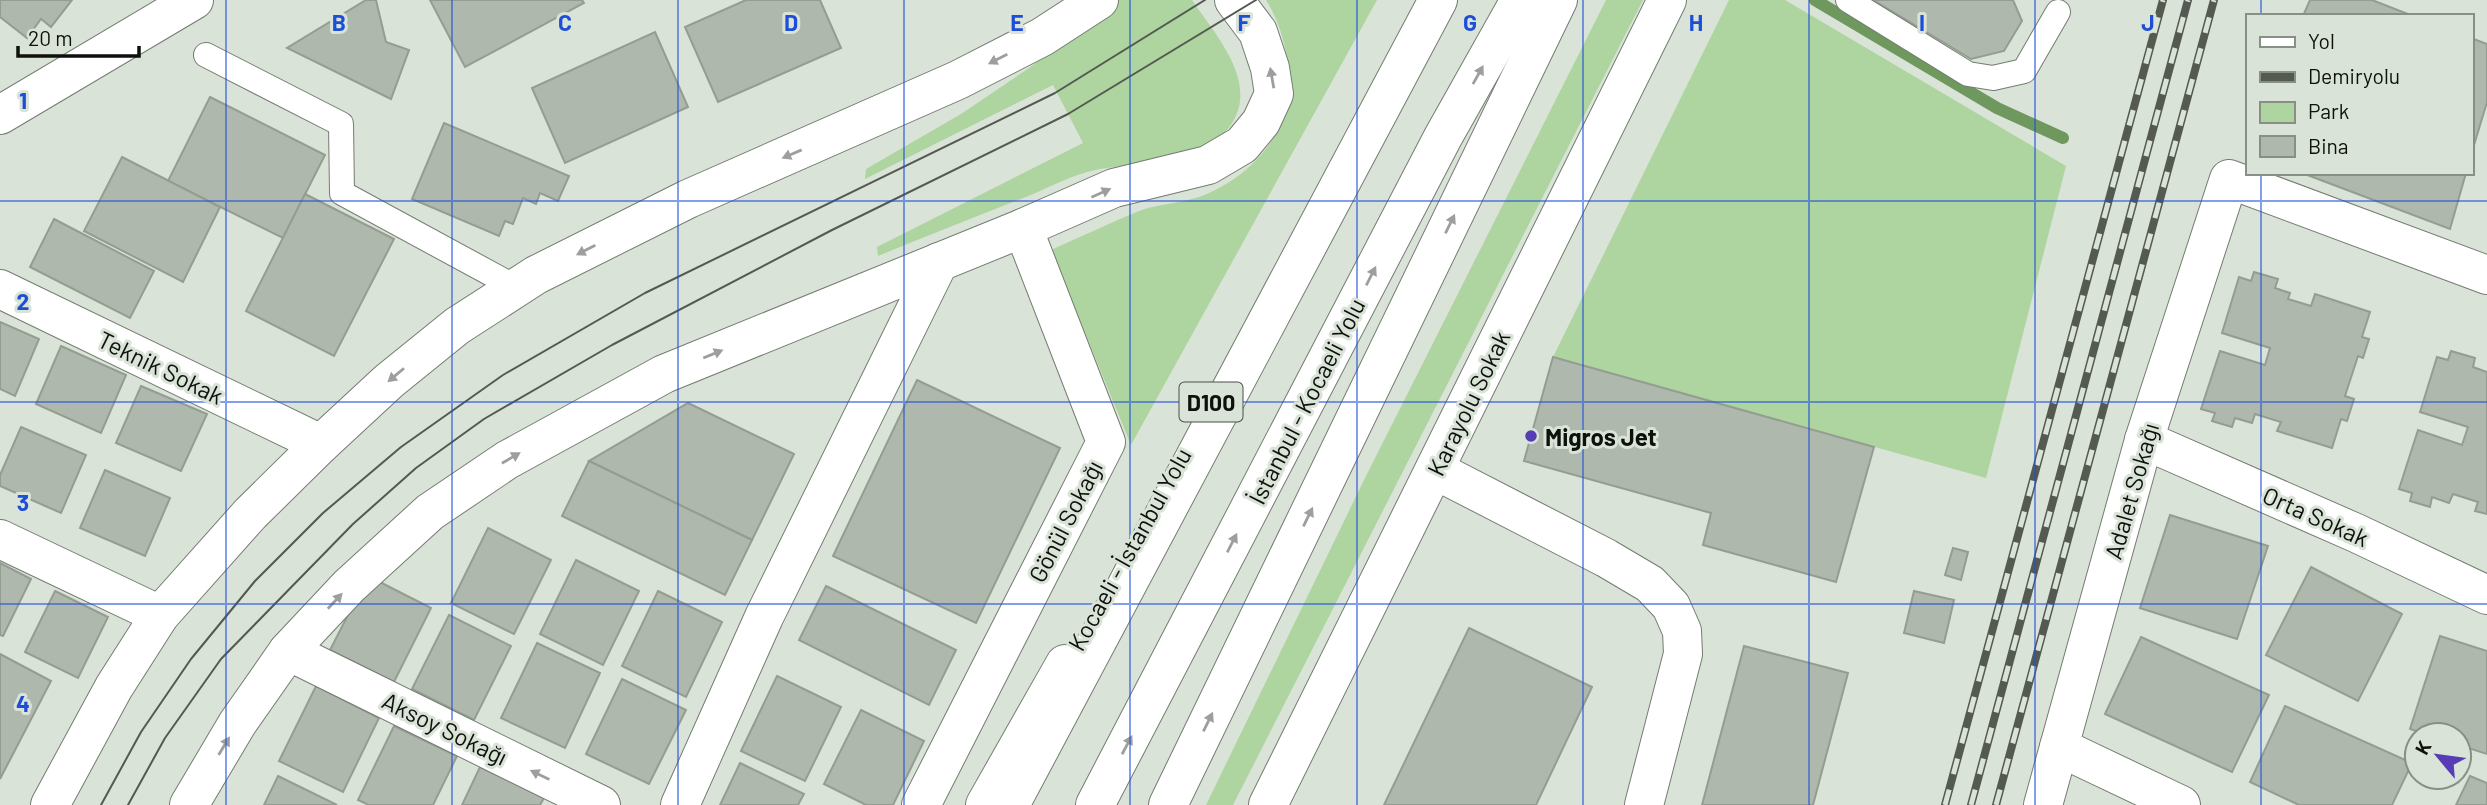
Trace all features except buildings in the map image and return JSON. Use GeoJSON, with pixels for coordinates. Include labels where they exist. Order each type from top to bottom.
{"type":"FeatureCollection","features":[{"type":"Feature","properties":{"kind":"main road"},"geometry":{"type":"LineString","coordinates":[[50,805],[114,687],[160,615],[250,514],[321,444],[389,381],[457,326],[536,275],[688,199],[958,80],[1042,37],[1099,0]]}},
{"type":"Feature","properties":{"kind":"main road"},"geometry":{"type":"LineString","coordinates":[[189,805],[237,724],[288,650],[349,586],[430,512],[507,460],[664,374],[1023,228],[1114,188],[1208,165],[1242,145],[1261,121],[1274,94],[1270,68],[1258,32],[1234,0]]}},
{"type":"Feature","properties":{"kind":"main road"},"geometry":{"type":"LineString","coordinates":[[1010,805],[1438,0]]}},
{"type":"Feature","properties":{"kind":"main road","name":"Kocaeli - İstanbul Yolu"},"geometry":{"type":"LineString","coordinates":[[985,805],[1438,0]]}},
{"type":"Feature","properties":{"kind":"main road","name":"İstanbul - Kocaeli Yolu"},"geometry":{"type":"LineString","coordinates":[[1095,805],[1443,137],[1520,0]]}},
{"type":"Feature","properties":{"kind":"main road"},"geometry":{"type":"LineString","coordinates":[[1168,805],[1558,0]]}},
{"type":"Feature","properties":{"kind":"main road","name":"Karayolu Sokak"},"geometry":{"type":"LineString","coordinates":[[1268,805],[1667,0]]}},
{"type":"Feature","properties":{"kind":"main road"},"geometry":{"type":"LineString","coordinates":[[0,115],[179,4]]}},
{"type":"Feature","properties":{"kind":"main road","name":"Adalet Sokağı"},"geometry":{"type":"LineString","coordinates":[[2043,805],[2144,440],[2229,179],[2484,262]]}},
{"type":"Feature","properties":{"kind":"main road","name":"Gönül Sokağı"},"geometry":{"type":"LineString","coordinates":[[921,805],[1106,442],[1023,228]]}},
{"type":"Feature","properties":{"kind":"main road"},"geometry":{"type":"LineString","coordinates":[[680,805],[764,617],[939,262]]}},
{"type":"Feature","properties":{"kind":"main road","name":"Teknik Sokak"},"geometry":{"type":"LineString","coordinates":[[0,289],[321,444]]}},
{"type":"Feature","properties":{"kind":"main road","name":"Orta Sokak"},"geometry":{"type":"LineString","coordinates":[[2144,440],[2356,533],[2487,595]]}},
{"type":"Feature","properties":{"kind":"main road"},"geometry":{"type":"LineString","coordinates":[[1435,470],[1650,584],[1671,607],[1682,631],[1683,654],[1644,805]]}},
{"type":"Feature","properties":{"kind":"main road"},"geometry":{"type":"LineString","coordinates":[[0,539],[160,615]]}},
{"type":"Feature","properties":{"kind":"main road","name":"Aksoy Sokağı"},"geometry":{"type":"LineString","coordinates":[[288,650],[601,805]]}},
{"type":"Feature","properties":{"kind":"main road"},"geometry":{"type":"LineString","coordinates":[[2059,747],[2180,805]]}},
{"type":"Feature","properties":{"kind":"lane"},"geometry":{"type":"LineString","coordinates":[[1848,0],[1968,74],[1993,78],[2024,71],[2058,12]]}},
{"type":"Feature","properties":{"kind":"lane"},"geometry":{"type":"LineString","coordinates":[[206,55],[341,124],[342,193],[517,288]]}},
{"type":"Feature","properties":{"kind":"green space"},"geometry":{"type":"Polygon","coordinates":[[[1118,0],[1192,0],[1221,42],[1237,74],[1239,107],[1232,123],[1221,136],[1189,153],[1078,175],[878,256],[877,247],[1083,143],[1053,85],[865,179],[866,169],[961,114],[1029,68],[1118,0]]]}},
{"type":"Feature","properties":{"kind":"green space"},"geometry":{"type":"Polygon","coordinates":[[[1266,0],[1377,0],[1131,445],[1051,250],[1139,211],[1207,194],[1241,174],[1269,145],[1286,110],[1289,70],[1284,42],[1266,0]]]}},
{"type":"Feature","properties":{"kind":"green space"},"geometry":{"type":"Polygon","coordinates":[[[1606,0],[1643,0],[1233,805],[1206,805],[1365,478],[1606,0]]]}},
{"type":"Feature","properties":{"kind":"green space"},"geometry":{"type":"Polygon","coordinates":[[[1729,0],[1785,0],[2066,166],[1986,478],[1553,357],[1729,0]]]}},
{"type":"Feature","properties":{"kind":"waterway"},"geometry":{"type":"LineString","coordinates":[[1815,0],[1997,108],[2063,138]]}},
{"type":"Feature","properties":{"kind":"tram line"},"geometry":{"type":"LineString","coordinates":[[101,805],[141,732],[191,659],[255,581],[323,513],[401,447],[503,375],[645,293],[1055,93],[1205,0]]}},
{"type":"Feature","properties":{"kind":"tram line"},"geometry":{"type":"LineString","coordinates":[[128,805],[165,738],[221,659],[353,524],[416,468],[484,419],[612,345],[832,230],[1068,114],[1256,0]]}},
{"type":"Feature","properties":{"kind":"railway"},"geometry":{"type":"LineString","coordinates":[[1945,805],[2163,0]]}},
{"type":"Feature","properties":{"kind":"railway"},"geometry":{"type":"LineString","coordinates":[[1971,805],[2188,0]]}},
{"type":"Feature","properties":{"kind":"railway"},"geometry":{"type":"LineString","coordinates":[[1996,805],[2214,0]]}},
{"type":"Feature","properties":{"kind":"place","name":"Migros Jet"},"geometry":{"type":"Point","coordinates":[1531,436]}}]}
